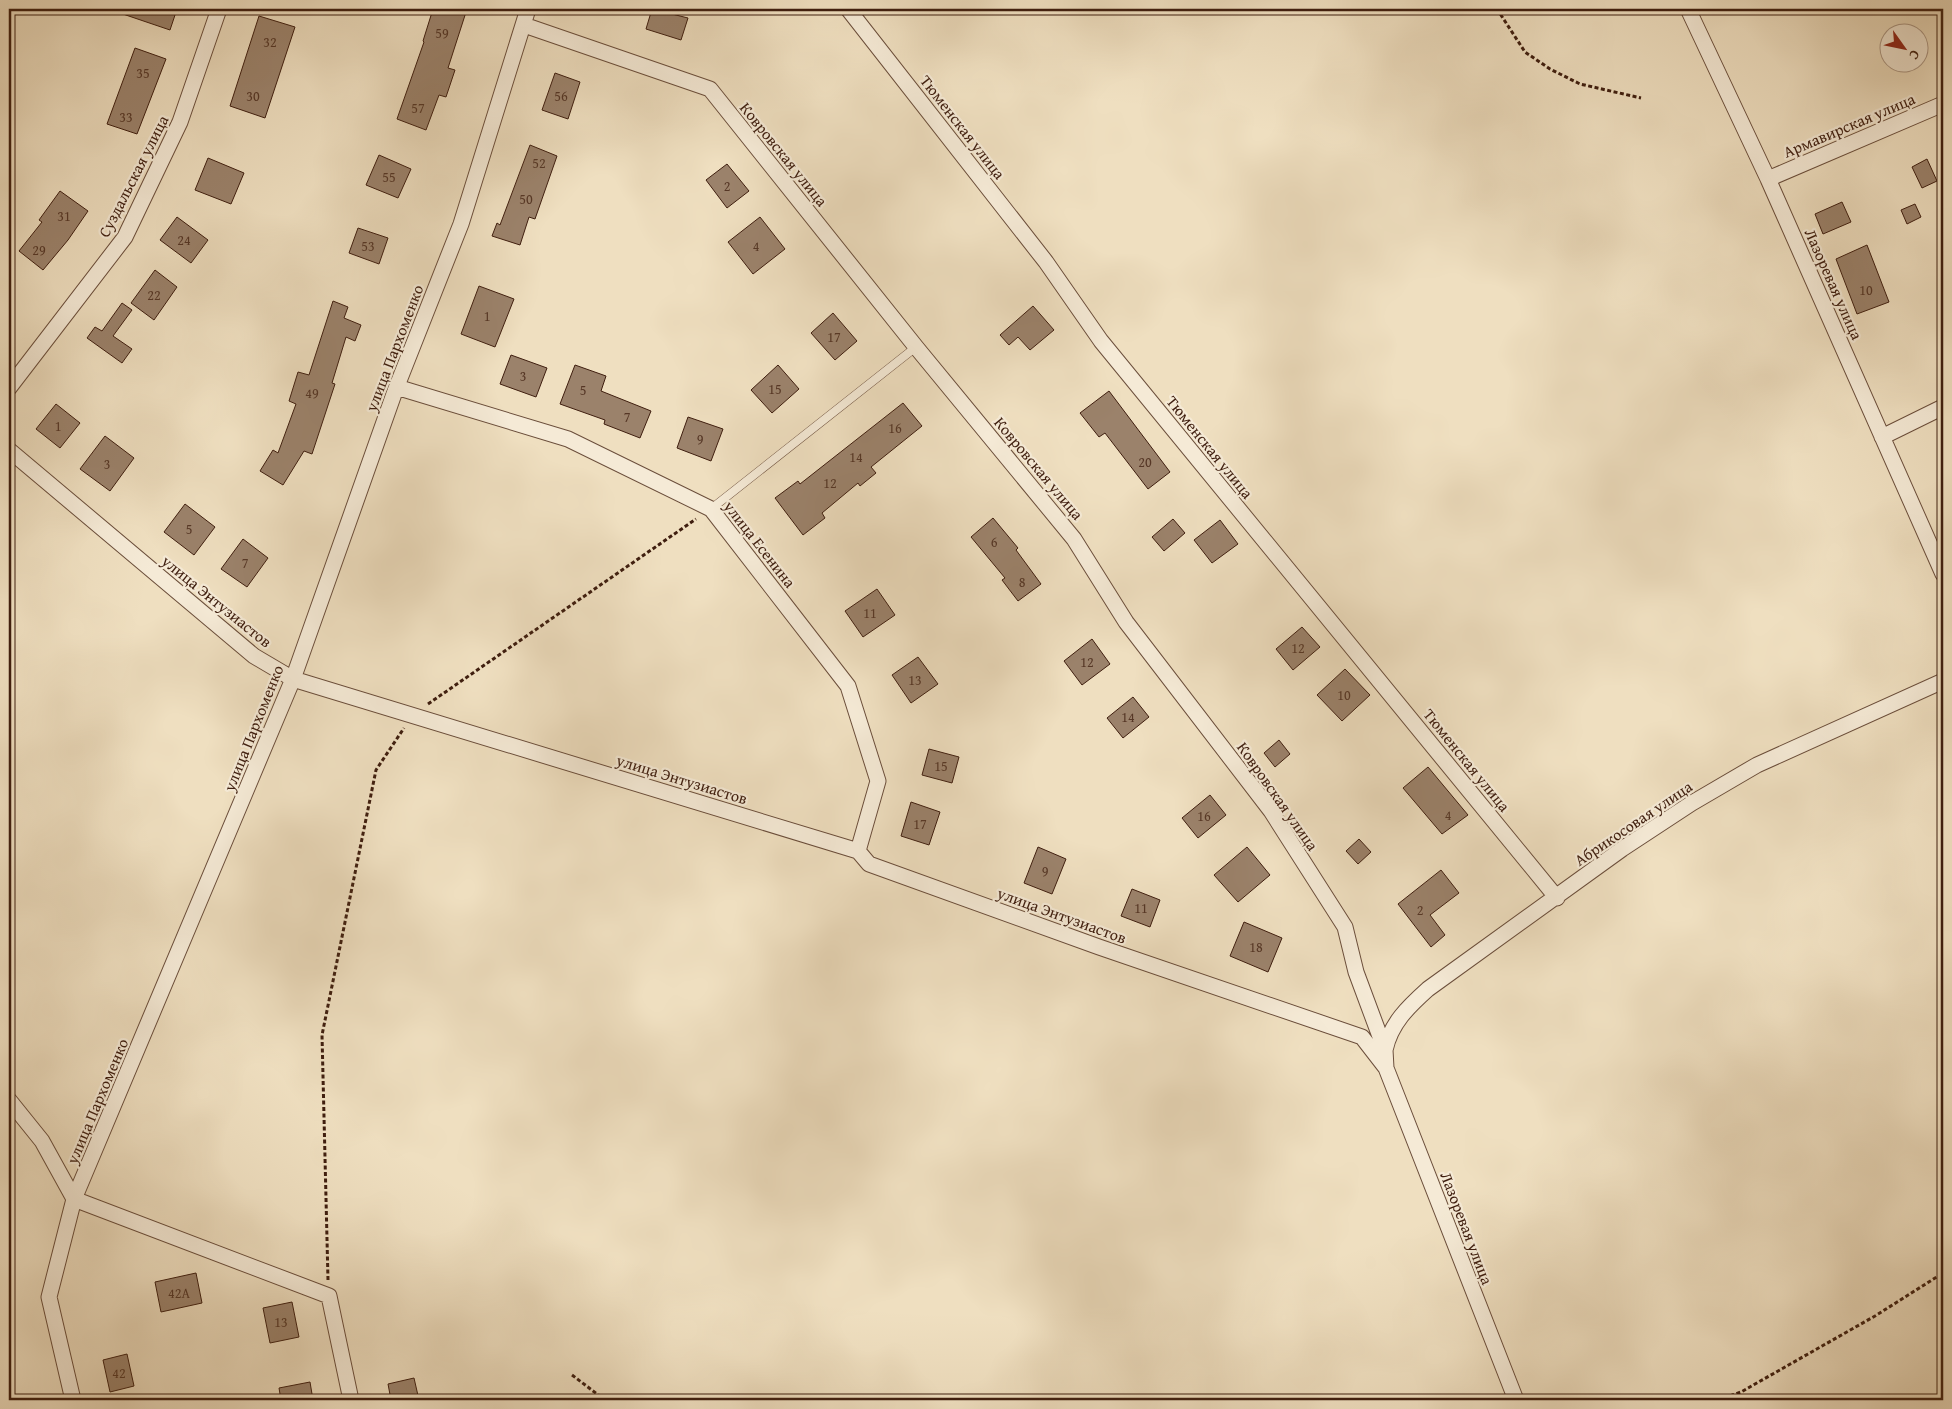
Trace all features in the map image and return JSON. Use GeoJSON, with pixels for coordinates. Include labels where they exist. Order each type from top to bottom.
{"type":"FeatureCollection","features":[{"type":"Feature","properties":{"kind":"street","name":"Суздальская улица"},"geometry":{"type":"LineString","coordinates":[[9,388],[124,237],[180,122],[219,9]]}},
{"type":"Feature","properties":{"kind":"street","name":"улица Пархоменко"},"geometry":{"type":"LineString","coordinates":[[73,1400],[49,1297],[74,1199],[293,679],[395,391],[461,224],[528,9]]}},
{"type":"Feature","properties":{"kind":"street","name":"Тюменская улица"},"geometry":{"type":"LineString","coordinates":[[848,9],[1046,262],[1101,341],[1557,898]]}},
{"type":"Feature","properties":{"kind":"street","name":"Лазоревая улица"},"geometry":{"type":"LineString","coordinates":[[1688,9],[1768,179],[1943,574]]}},
{"type":"Feature","properties":{"kind":"street","name":"Ковровская улица"},"geometry":{"type":"LineString","coordinates":[[524,26],[710,89],[916,347],[1074,539],[1126,622],[1271,811],[1345,927],[1356,972],[1385,1050],[1386,1068]]}},
{"type":"Feature","properties":{"kind":"street","name":"Армавирская улица"},"geometry":{"type":"LineString","coordinates":[[1768,179],[1943,104]]}},
{"type":"Feature","properties":{"kind":"street","name":"улица Есенина"},"geometry":{"type":"LineString","coordinates":[[395,391],[403,388],[568,439],[711,509],[848,686],[878,781],[858,851]]}},
{"type":"Feature","properties":{"kind":"street"},"geometry":{"type":"LineString","coordinates":[[1882,437],[1943,407]]}},
{"type":"Feature","properties":{"kind":"street","name":"улица Энтузиастов"},"geometry":{"type":"LineString","coordinates":[[9,450],[254,656],[293,679],[858,851],[869,864],[1099,947],[1362,1037],[1386,1068]]}},
{"type":"Feature","properties":{"kind":"street","name":"Абрикосовая улица"},"geometry":{"type":"LineString","coordinates":[[1385,1050],[1389,1033],[1397,1021],[1408,1007],[1428,988],[1557,898],[1630,844],[1692,803],[1757,765],[1903,701],[1943,681]]}},
{"type":"Feature","properties":{"kind":"street","name":"Лазоревая улица"},"geometry":{"type":"LineString","coordinates":[[1386,1068],[1516,1400]]}},
{"type":"Feature","properties":{"kind":"street"},"geometry":{"type":"LineString","coordinates":[[9,1100],[42,1141],[74,1199],[329,1296],[351,1400]]}},
{"type":"Feature","properties":{"kind":"lane"},"geometry":{"type":"LineString","coordinates":[[711,509],[916,347]]}},
{"type":"Feature","properties":{"kind":"path"},"geometry":{"type":"LineString","coordinates":[[1498,9],[1525,52],[1550,69],[1580,84],[1641,98]]}},
{"type":"Feature","properties":{"kind":"path"},"geometry":{"type":"LineString","coordinates":[[329,1296],[322,1035],[376,770],[412,715],[711,509]]}},
{"type":"Feature","properties":{"kind":"path"},"geometry":{"type":"LineString","coordinates":[[1718,1400],[1741,1392],[1875,1316],[1943,1273]]}},
{"type":"Feature","properties":{"kind":"path"},"geometry":{"type":"LineString","coordinates":[[572,1375],[604,1400]]}},
{"type":"Feature","properties":{"kind":"building"},"geometry":{"type":"Polygon","coordinates":[[[114,9],[177,9],[170,30],[114,11],[114,9]]]}},
{"type":"Feature","properties":{"kind":"building"},"geometry":{"type":"Polygon","coordinates":[[[433,9],[467,9],[448,68],[455,70],[446,97],[439,95],[426,130],[397,119],[424,42],[433,9]]]}},
{"type":"Feature","properties":{"kind":"building"},"geometry":{"type":"Polygon","coordinates":[[[652,9],[688,18],[681,40],[646,29],[652,9]]]}},
{"type":"Feature","properties":{"kind":"building"},"geometry":{"type":"Polygon","coordinates":[[[259,16],[295,27],[265,118],[230,106],[259,16]]]}},
{"type":"Feature","properties":{"kind":"building"},"geometry":{"type":"Polygon","coordinates":[[[135,48],[166,59],[137,134],[107,124],[135,48]]]}},
{"type":"Feature","properties":{"kind":"building"},"geometry":{"type":"Polygon","coordinates":[[[555,73],[580,82],[568,119],[542,110],[555,73]]]}},
{"type":"Feature","properties":{"kind":"building"},"geometry":{"type":"Polygon","coordinates":[[[530,145],[557,156],[535,219],[529,217],[520,245],[492,236],[497,223],[500,225],[530,145]]]}},
{"type":"Feature","properties":{"kind":"building"},"geometry":{"type":"Polygon","coordinates":[[[379,155],[411,169],[398,198],[366,185],[379,155]]]}},
{"type":"Feature","properties":{"kind":"building"},"geometry":{"type":"Polygon","coordinates":[[[208,158],[244,173],[231,204],[195,190],[208,158]]]}},
{"type":"Feature","properties":{"kind":"building"},"geometry":{"type":"Polygon","coordinates":[[[1927,159],[1937,181],[1922,188],[1912,167],[1927,159]]]}},
{"type":"Feature","properties":{"kind":"building"},"geometry":{"type":"Polygon","coordinates":[[[727,164],[749,191],[727,208],[706,180],[727,164]]]}},
{"type":"Feature","properties":{"kind":"building"},"geometry":{"type":"Polygon","coordinates":[[[60,191],[88,211],[68,240],[43,270],[19,251],[42,222],[39,220],[60,191]]]}},
{"type":"Feature","properties":{"kind":"building"},"geometry":{"type":"Polygon","coordinates":[[[1842,202],[1851,222],[1823,234],[1815,214],[1842,202]]]}},
{"type":"Feature","properties":{"kind":"building"},"geometry":{"type":"Polygon","coordinates":[[[1915,204],[1921,217],[1907,224],[1901,210],[1915,204]]]}},
{"type":"Feature","properties":{"kind":"building"},"geometry":{"type":"Polygon","coordinates":[[[177,217],[208,240],[191,263],[160,240],[177,217]]]}},
{"type":"Feature","properties":{"kind":"building"},"geometry":{"type":"Polygon","coordinates":[[[760,217],[785,249],[753,274],[728,242],[760,217]]]}},
{"type":"Feature","properties":{"kind":"building"},"geometry":{"type":"Polygon","coordinates":[[[358,228],[388,238],[379,264],[349,253],[358,228]]]}},
{"type":"Feature","properties":{"kind":"building"},"geometry":{"type":"Polygon","coordinates":[[[1867,245],[1889,302],[1857,314],[1836,259],[1867,245]]]}},
{"type":"Feature","properties":{"kind":"building"},"geometry":{"type":"Polygon","coordinates":[[[155,270],[177,287],[154,320],[131,303],[155,270]]]}},
{"type":"Feature","properties":{"kind":"building"},"geometry":{"type":"Polygon","coordinates":[[[479,286],[514,299],[495,347],[461,334],[479,286]]]}},
{"type":"Feature","properties":{"kind":"building"},"geometry":{"type":"Polygon","coordinates":[[[333,301],[348,307],[344,318],[361,325],[355,341],[346,337],[332,383],[335,384],[312,454],[304,451],[283,485],[260,471],[273,450],[278,453],[296,404],[289,401],[298,372],[309,375],[333,301]]]}},
{"type":"Feature","properties":{"kind":"building"},"geometry":{"type":"Polygon","coordinates":[[[122,303],[132,310],[113,336],[132,349],[122,363],[87,338],[95,327],[102,331],[122,303]]]}},
{"type":"Feature","properties":{"kind":"building"},"geometry":{"type":"Polygon","coordinates":[[[1033,306],[1054,330],[1030,350],[1018,337],[1009,345],[1000,335],[1033,306]]]}},
{"type":"Feature","properties":{"kind":"building"},"geometry":{"type":"Polygon","coordinates":[[[833,313],[857,341],[835,360],[811,333],[833,313]]]}},
{"type":"Feature","properties":{"kind":"building"},"geometry":{"type":"Polygon","coordinates":[[[511,355],[547,368],[536,397],[500,384],[511,355]]]}},
{"type":"Feature","properties":{"kind":"building"},"geometry":{"type":"Polygon","coordinates":[[[575,365],[606,376],[601,391],[651,411],[640,438],[604,424],[605,420],[560,404],[575,365]]]}},
{"type":"Feature","properties":{"kind":"building"},"geometry":{"type":"Polygon","coordinates":[[[778,365],[799,389],[772,413],[751,390],[778,365]]]}},
{"type":"Feature","properties":{"kind":"building"},"geometry":{"type":"Polygon","coordinates":[[[1109,391],[1170,472],[1148,489],[1105,433],[1099,437],[1080,413],[1109,391]]]}},
{"type":"Feature","properties":{"kind":"building"},"geometry":{"type":"Polygon","coordinates":[[[903,403],[922,426],[871,467],[876,473],[860,486],[858,483],[822,513],[825,518],[803,535],[775,498],[798,481],[800,484],[903,403]]]}},
{"type":"Feature","properties":{"kind":"building"},"geometry":{"type":"Polygon","coordinates":[[[56,404],[80,423],[60,448],[36,429],[56,404]]]}},
{"type":"Feature","properties":{"kind":"building"},"geometry":{"type":"Polygon","coordinates":[[[688,417],[723,429],[711,461],[677,448],[688,417]]]}},
{"type":"Feature","properties":{"kind":"building"},"geometry":{"type":"Polygon","coordinates":[[[105,436],[134,458],[110,491],[80,469],[105,436]]]}},
{"type":"Feature","properties":{"kind":"building"},"geometry":{"type":"Polygon","coordinates":[[[185,504],[215,527],[194,555],[164,532],[185,504]]]}},
{"type":"Feature","properties":{"kind":"building"},"geometry":{"type":"Polygon","coordinates":[[[993,518],[1018,548],[1016,550],[1041,584],[1018,601],[1002,580],[1005,578],[971,537],[993,518]]]}},
{"type":"Feature","properties":{"kind":"building"},"geometry":{"type":"Polygon","coordinates":[[[1173,519],[1185,533],[1164,551],[1152,537],[1173,519]]]}},
{"type":"Feature","properties":{"kind":"building"},"geometry":{"type":"Polygon","coordinates":[[[1220,520],[1238,544],[1212,563],[1194,540],[1220,520]]]}},
{"type":"Feature","properties":{"kind":"building"},"geometry":{"type":"Polygon","coordinates":[[[243,539],[268,558],[247,587],[221,569],[243,539]]]}},
{"type":"Feature","properties":{"kind":"building"},"geometry":{"type":"Polygon","coordinates":[[[877,589],[895,615],[863,637],[845,611],[877,589]]]}},
{"type":"Feature","properties":{"kind":"building"},"geometry":{"type":"Polygon","coordinates":[[[1302,627],[1320,647],[1293,670],[1276,649],[1302,627]]]}},
{"type":"Feature","properties":{"kind":"building"},"geometry":{"type":"Polygon","coordinates":[[[1092,639],[1110,664],[1082,685],[1064,661],[1092,639]]]}},
{"type":"Feature","properties":{"kind":"building"},"geometry":{"type":"Polygon","coordinates":[[[918,657],[938,684],[911,703],[892,675],[918,657]]]}},
{"type":"Feature","properties":{"kind":"building"},"geometry":{"type":"Polygon","coordinates":[[[1345,669],[1370,695],[1342,721],[1317,695],[1345,669]]]}},
{"type":"Feature","properties":{"kind":"building"},"geometry":{"type":"Polygon","coordinates":[[[1133,697],[1149,717],[1123,738],[1107,718],[1133,697]]]}},
{"type":"Feature","properties":{"kind":"building"},"geometry":{"type":"Polygon","coordinates":[[[1279,740],[1290,754],[1275,767],[1264,753],[1279,740]]]}},
{"type":"Feature","properties":{"kind":"building"},"geometry":{"type":"Polygon","coordinates":[[[929,749],[959,757],[952,783],[922,775],[929,749]]]}},
{"type":"Feature","properties":{"kind":"building"},"geometry":{"type":"Polygon","coordinates":[[[1428,767],[1468,815],[1442,834],[1403,788],[1428,767]]]}},
{"type":"Feature","properties":{"kind":"building"},"geometry":{"type":"Polygon","coordinates":[[[1210,795],[1226,815],[1198,838],[1182,818],[1210,795]]]}},
{"type":"Feature","properties":{"kind":"building"},"geometry":{"type":"Polygon","coordinates":[[[911,802],[940,812],[929,845],[901,836],[911,802]]]}},
{"type":"Feature","properties":{"kind":"building"},"geometry":{"type":"Polygon","coordinates":[[[1359,839],[1371,852],[1358,864],[1346,851],[1359,839]]]}},
{"type":"Feature","properties":{"kind":"building"},"geometry":{"type":"Polygon","coordinates":[[[1038,847],[1066,859],[1052,894],[1024,883],[1038,847]]]}},
{"type":"Feature","properties":{"kind":"building"},"geometry":{"type":"Polygon","coordinates":[[[1247,847],[1270,875],[1238,902],[1214,875],[1247,847]]]}},
{"type":"Feature","properties":{"kind":"building"},"geometry":{"type":"Polygon","coordinates":[[[1441,870],[1459,893],[1430,915],[1445,935],[1431,947],[1398,904],[1441,870]]]}},
{"type":"Feature","properties":{"kind":"building"},"geometry":{"type":"Polygon","coordinates":[[[1132,889],[1160,900],[1150,927],[1121,916],[1132,889]]]}},
{"type":"Feature","properties":{"kind":"building"},"geometry":{"type":"Polygon","coordinates":[[[1244,922],[1282,938],[1268,972],[1230,956],[1244,922]]]}},
{"type":"Feature","properties":{"kind":"building"},"geometry":{"type":"Polygon","coordinates":[[[196,1273],[202,1303],[161,1312],[155,1282],[196,1273]]]}},
{"type":"Feature","properties":{"kind":"building"},"geometry":{"type":"Polygon","coordinates":[[[292,1302],[299,1337],[270,1343],[263,1308],[292,1302]]]}},
{"type":"Feature","properties":{"kind":"building"},"geometry":{"type":"Polygon","coordinates":[[[127,1354],[134,1386],[110,1392],[103,1360],[127,1354]]]}},
{"type":"Feature","properties":{"kind":"building"},"geometry":{"type":"Polygon","coordinates":[[[414,1378],[419,1400],[391,1400],[388,1384],[414,1378]]]}},
{"type":"Feature","properties":{"kind":"building"},"geometry":{"type":"Polygon","coordinates":[[[310,1382],[313,1400],[281,1400],[279,1388],[310,1382]]]}}]}
